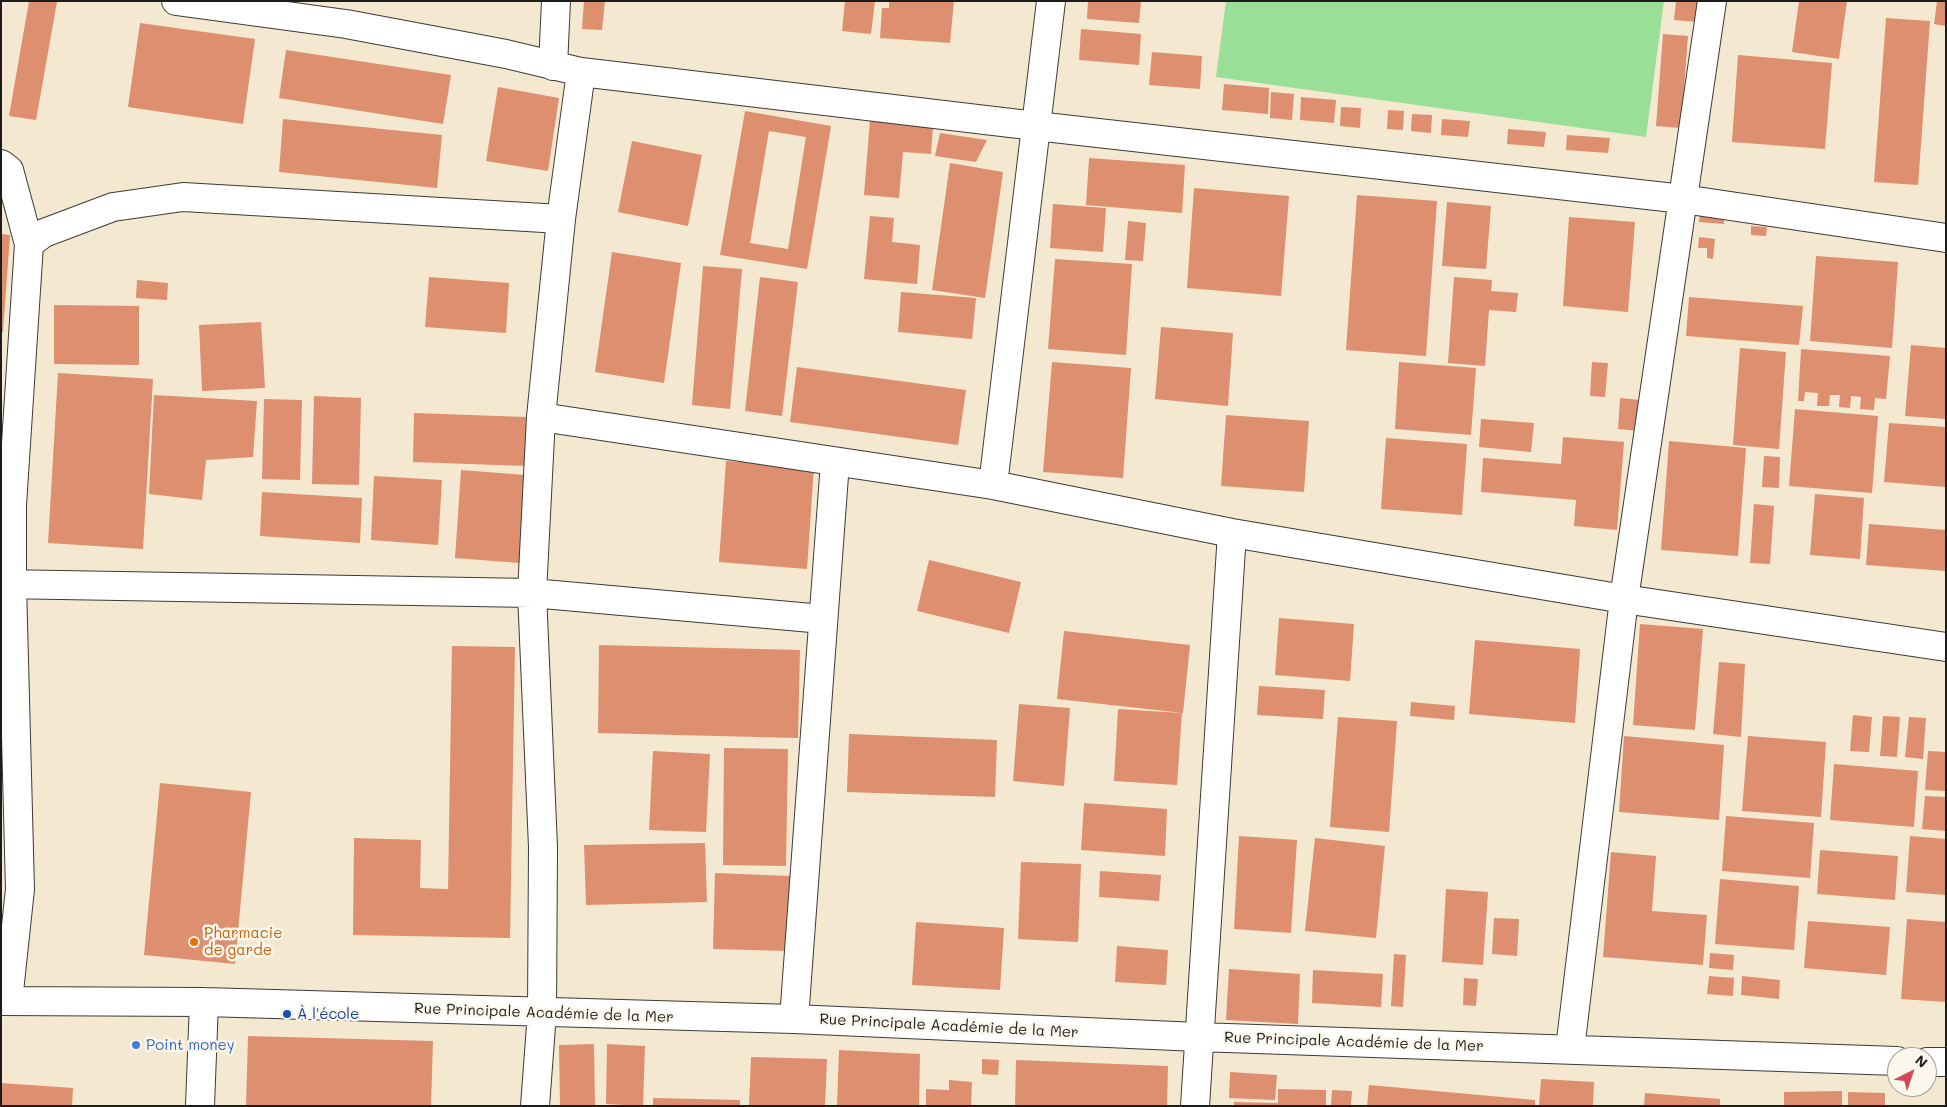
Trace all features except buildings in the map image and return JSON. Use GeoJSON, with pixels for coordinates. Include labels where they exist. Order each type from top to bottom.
{"type":"FeatureCollection","features":[{"type":"Feature","properties":{"kind":"street"},"geometry":{"type":"LineString","coordinates":[[176,1],[346,24],[506,54],[581,72],[1036,126],[1683,199],[1946,238]]}},
{"type":"Feature","properties":{"kind":"street"},"geometry":{"type":"LineString","coordinates":[[553,66],[556,1]]}},
{"type":"Feature","properties":{"kind":"street"},"geometry":{"type":"LineString","coordinates":[[993,485],[1051,1]]}},
{"type":"Feature","properties":{"kind":"street"},"geometry":{"type":"LineString","coordinates":[[1570,1049],[1624,599],[1712,1]]}},
{"type":"Feature","properties":{"kind":"street"},"geometry":{"type":"LineString","coordinates":[[535,1106],[542,1013],[543,847],[532,593],[541,417],[560,219],[581,72]]}},
{"type":"Feature","properties":{"kind":"street"},"geometry":{"type":"LineString","coordinates":[[1,164],[9,170],[28,244],[7,584],[20,890],[4,1001]]}},
{"type":"Feature","properties":{"kind":"street"},"geometry":{"type":"LineString","coordinates":[[28,244],[44,233],[113,207],[183,197],[560,219]]}},
{"type":"Feature","properties":{"kind":"street"},"geometry":{"type":"LineString","coordinates":[[541,417],[993,485],[1232,532],[1624,599],[1946,647]]}},
{"type":"Feature","properties":{"kind":"street"},"geometry":{"type":"LineString","coordinates":[[794,1020],[834,462]]}},
{"type":"Feature","properties":{"kind":"street"},"geometry":{"type":"LineString","coordinates":[[1195,1106],[1232,532]]}},
{"type":"Feature","properties":{"kind":"street"},"geometry":{"type":"LineString","coordinates":[[7,584],[532,593],[823,619]]}},
{"type":"Feature","properties":{"kind":"street","name":"Rue Principale Académie de la Mer"},"geometry":{"type":"LineString","coordinates":[[4,1001],[204,1002],[794,1020],[1198,1037],[1887,1061]]}},
{"type":"Feature","properties":{"kind":"street"},"geometry":{"type":"LineString","coordinates":[[200,1106],[204,1002]]}},
{"type":"Feature","properties":{"kind":"green space"},"geometry":{"type":"Polygon","coordinates":[[[1226,1],[1664,1],[1646,137],[1216,77],[1226,1]]]}},
{"type":"Feature","properties":{"kind":"place","name":"Pharmacie de garde"},"geometry":{"type":"Point","coordinates":[194,942]}},
{"type":"Feature","properties":{"kind":"place","name":"À l'école"},"geometry":{"type":"Point","coordinates":[287,1014]}},
{"type":"Feature","properties":{"kind":"place","name":"Point money"},"geometry":{"type":"Point","coordinates":[136,1045]}}]}
